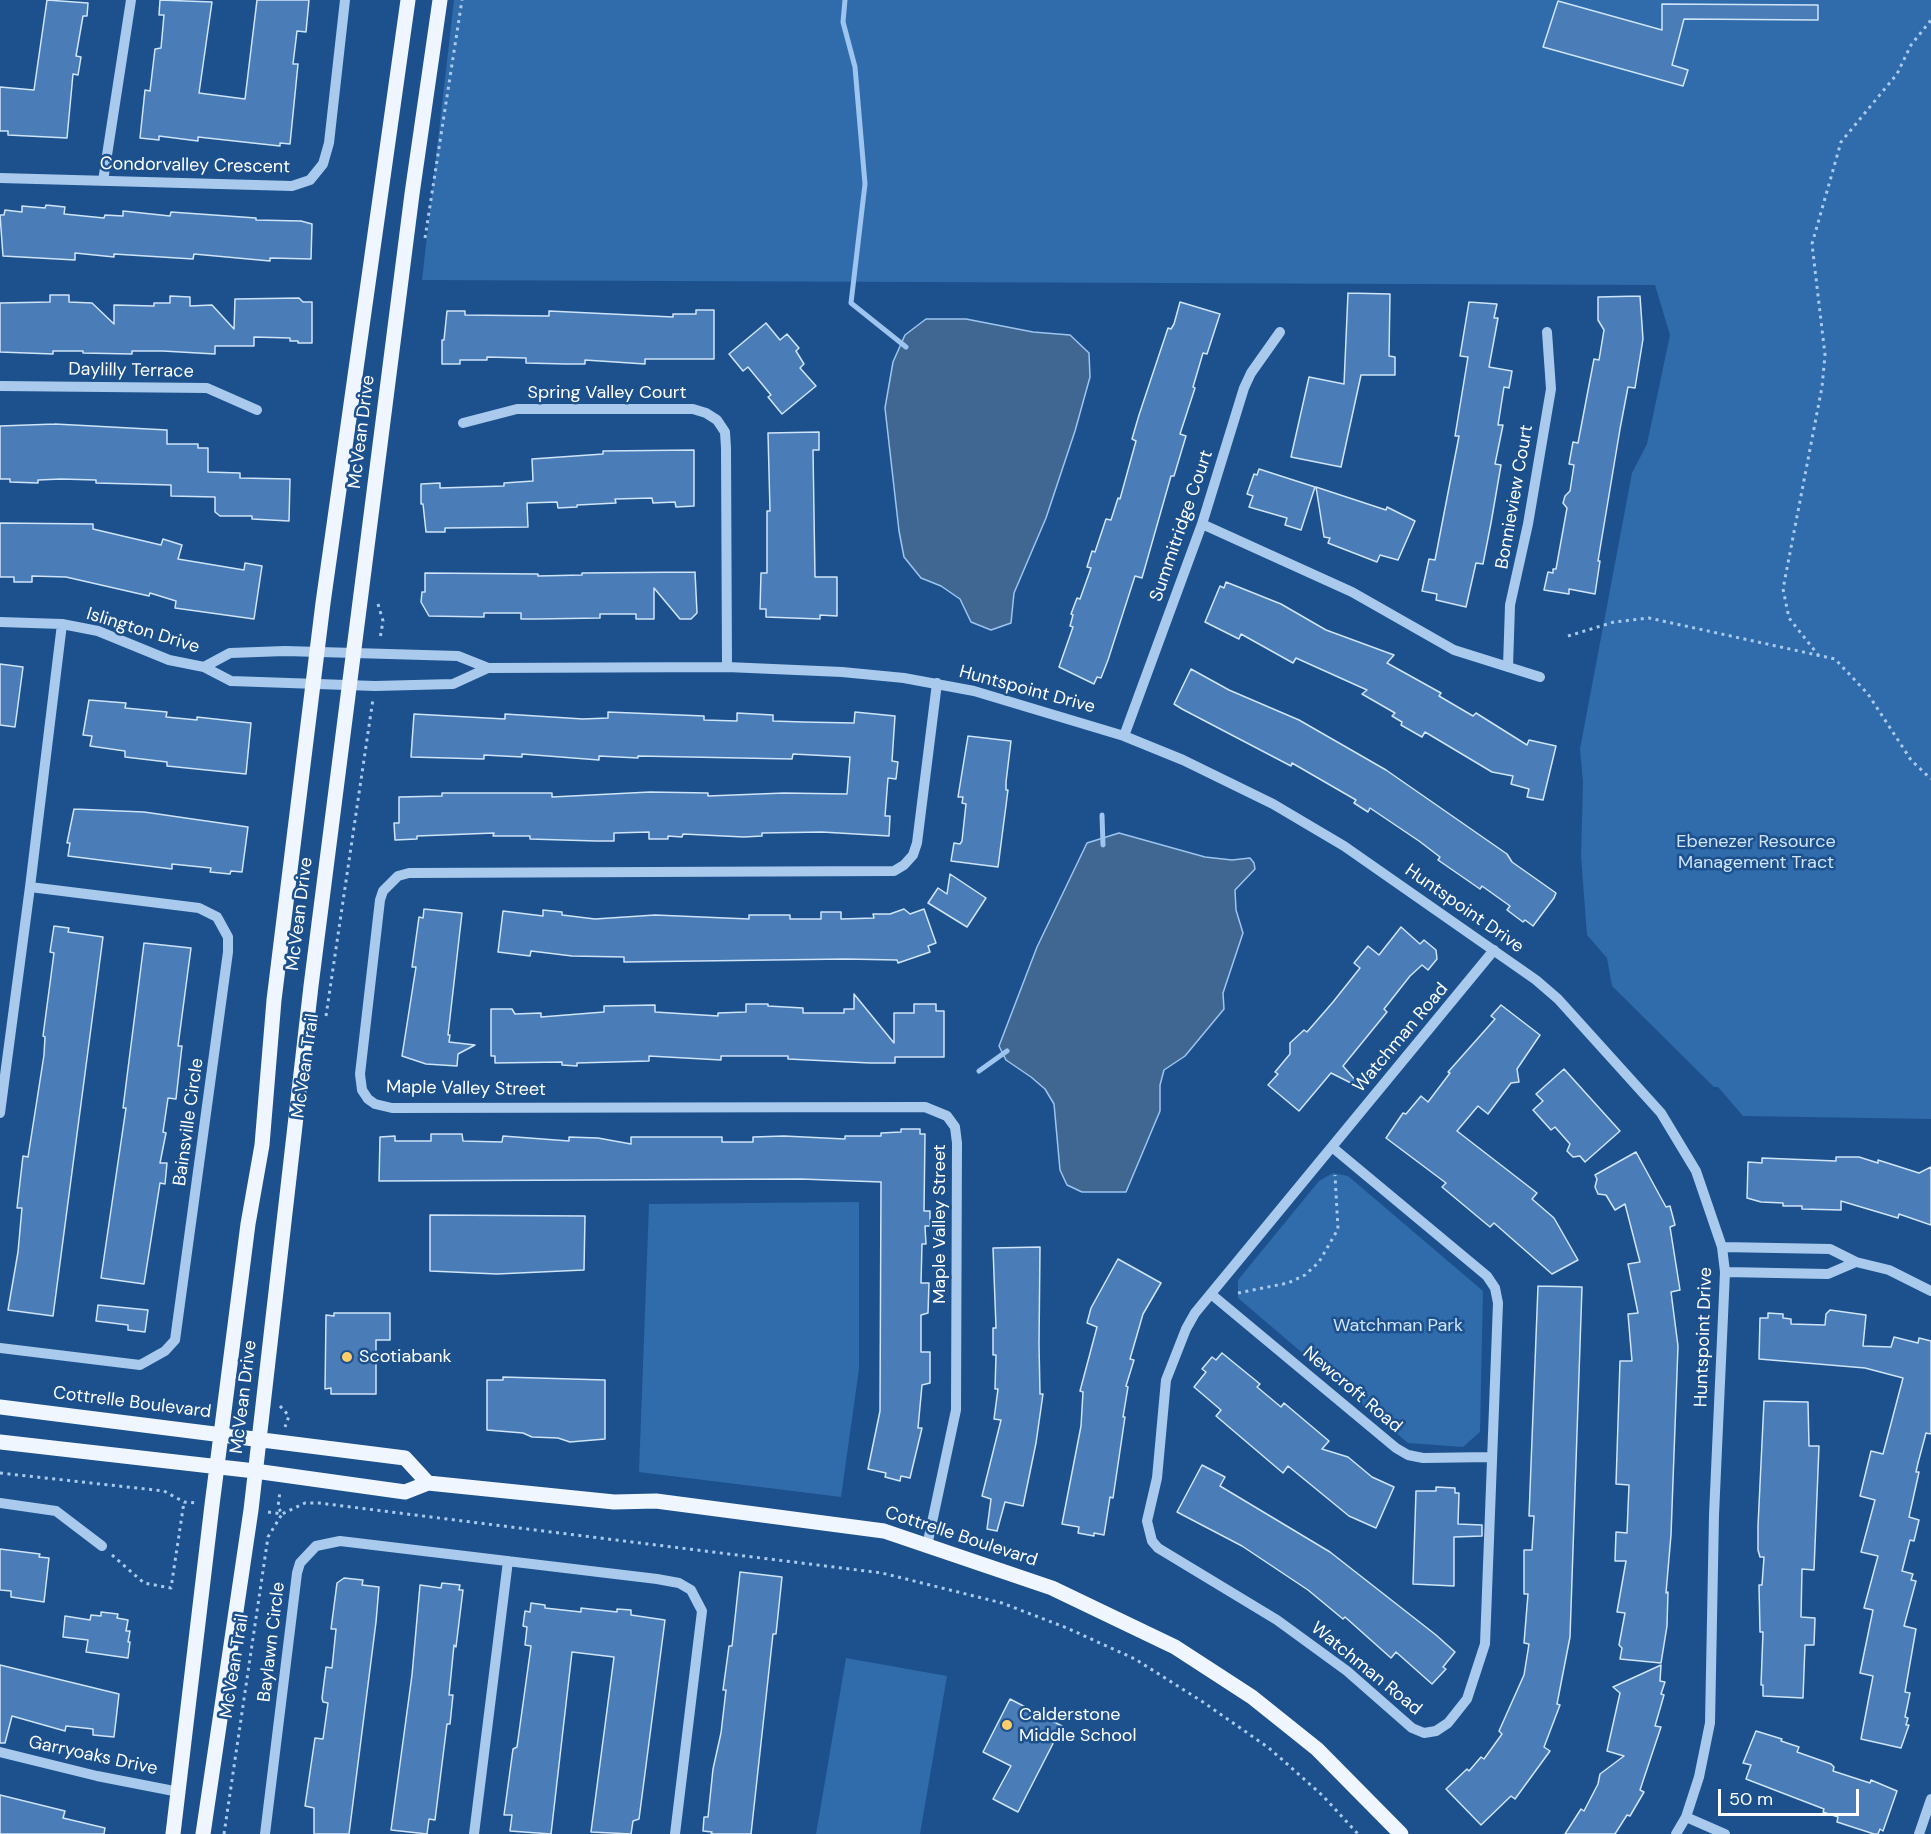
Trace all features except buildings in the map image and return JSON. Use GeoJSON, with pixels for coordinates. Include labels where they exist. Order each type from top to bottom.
{"type":"FeatureCollection","features":[{"type":"Feature","properties":{"kind":"main road","name":"McVean Drive"},"geometry":{"type":"LineString","coordinates":[[173,1834],[248,1224],[262,1145],[273,1000],[317,652],[348,416],[386,172],[408,0]]}},
{"type":"Feature","properties":{"kind":"main road","name":"McVean Drive"},"geometry":{"type":"LineString","coordinates":[[203,1834],[255,1471],[353,653],[412,194],[440,0]]}},
{"type":"Feature","properties":{"kind":"main road","name":"Cottrelle Boulevard"},"geometry":{"type":"LineString","coordinates":[[0,1407],[222,1433],[405,1458],[428,1483]]}},
{"type":"Feature","properties":{"kind":"main road","name":"Cottrelle Boulevard"},"geometry":{"type":"LineString","coordinates":[[0,1442],[255,1471],[405,1492],[428,1483],[614,1502],[656,1501],[884,1531],[1052,1588],[1175,1647],[1252,1697],[1317,1749],[1401,1834]]}},
{"type":"Feature","properties":{"kind":"street"},"geometry":{"type":"LineString","coordinates":[[103,181],[131,0]]}},
{"type":"Feature","properties":{"kind":"street","name":"Condorvalley Crescent"},"geometry":{"type":"LineString","coordinates":[[0,178],[292,186],[310,180],[323,164],[328,143],[345,0]]}},
{"type":"Feature","properties":{"kind":"street","name":"Summitridge Court"},"geometry":{"type":"LineString","coordinates":[[1124,736],[1203,524],[1244,388],[1251,372],[1280,332]]}},
{"type":"Feature","properties":{"kind":"street","name":"Bonnieview Court"},"geometry":{"type":"LineString","coordinates":[[1508,667],[1510,604],[1528,524],[1551,389],[1547,332]]}},
{"type":"Feature","properties":{"kind":"street","name":"Daylilly Terrace"},"geometry":{"type":"LineString","coordinates":[[0,386],[207,388],[257,410]]}},
{"type":"Feature","properties":{"kind":"street","name":"Spring Valley Court"},"geometry":{"type":"LineString","coordinates":[[463,423],[517,409],[693,409],[717,420],[725,432],[726,448],[727,667]]}},
{"type":"Feature","properties":{"kind":"street"},"geometry":{"type":"LineString","coordinates":[[1203,524],[1352,592],[1454,650],[1540,677]]}},
{"type":"Feature","properties":{"kind":"street","name":"Islington Drive"},"geometry":{"type":"LineString","coordinates":[[0,622],[62,624],[98,631],[169,660],[204,667],[231,681],[314,684]]}},
{"type":"Feature","properties":{"kind":"street"},"geometry":{"type":"LineString","coordinates":[[0,1113],[62,624]]}},
{"type":"Feature","properties":{"kind":"street","name":"Huntspoint Drive"},"geometry":{"type":"LineString","coordinates":[[317,652],[458,656],[488,668],[727,667],[842,672],[937,683],[1022,704],[1124,736],[1183,760],[1282,809],[1344,846],[1494,950],[1558,999],[1661,1113],[1696,1171],[1722,1247],[1725,1272],[1714,1515],[1712,1700],[1707,1746],[1686,1817],[1676,1834]]}},
{"type":"Feature","properties":{"kind":"street","name":"Islington Drive"},"geometry":{"type":"LineString","coordinates":[[204,667],[230,653],[317,652]]}},
{"type":"Feature","properties":{"kind":"street","name":"Huntspoint Drive"},"geometry":{"type":"LineString","coordinates":[[314,684],[453,684],[488,668]]}},
{"type":"Feature","properties":{"kind":"street","name":"Maple Valley Street"},"geometry":{"type":"LineString","coordinates":[[927,1546],[956,1410],[957,1143],[955,1127],[947,1116],[925,1107],[392,1108],[375,1104],[368,1099],[360,1083],[360,1074],[380,900],[383,891],[398,876],[409,873],[894,871],[904,865],[913,855],[917,843],[937,683]]}},
{"type":"Feature","properties":{"kind":"street","name":"Bainsville Circle"},"geometry":{"type":"LineString","coordinates":[[0,1348],[140,1365],[165,1352],[175,1340],[228,952],[228,937],[224,926],[217,917],[199,908],[30,887]]}},
{"type":"Feature","properties":{"kind":"street","name":"Watchman Road"},"geometry":{"type":"LineString","coordinates":[[1332,1147],[1487,1276],[1495,1288],[1498,1303],[1485,1644],[1467,1699],[1448,1723],[1436,1731],[1425,1733],[1412,1728],[1347,1671],[1277,1620],[1231,1590],[1166,1554],[1152,1541],[1147,1521],[1157,1478],[1166,1380],[1186,1329],[1211,1294],[1494,950]]}},
{"type":"Feature","properties":{"kind":"street"},"geometry":{"type":"LineString","coordinates":[[1722,1247],[1830,1249],[1856,1262],[1889,1270],[1931,1291]]}},
{"type":"Feature","properties":{"kind":"street"},"geometry":{"type":"LineString","coordinates":[[1725,1272],[1828,1274],[1856,1262]]}},
{"type":"Feature","properties":{"kind":"street","name":"Newcroft Road"},"geometry":{"type":"LineString","coordinates":[[1211,1294],[1396,1448],[1408,1455],[1423,1458],[1492,1457]]}},
{"type":"Feature","properties":{"kind":"street"},"geometry":{"type":"LineString","coordinates":[[0,1503],[56,1511],[102,1546]]}},
{"type":"Feature","properties":{"kind":"street","name":"Baylawn Circle"},"geometry":{"type":"LineString","coordinates":[[265,1834],[300,1563],[316,1546],[340,1541],[672,1581],[686,1586],[695,1595],[702,1611],[675,1834]]}},
{"type":"Feature","properties":{"kind":"street"},"geometry":{"type":"LineString","coordinates":[[474,1834],[508,1561]]}},
{"type":"Feature","properties":{"kind":"street","name":"Garryoaks Drive"},"geometry":{"type":"LineString","coordinates":[[0,1752],[97,1776],[179,1792]]}},
{"type":"Feature","properties":{"kind":"street"},"geometry":{"type":"LineString","coordinates":[[1919,1834],[1931,1799]]}},
{"type":"Feature","properties":{"kind":"street"},"geometry":{"type":"LineString","coordinates":[[1686,1817],[1725,1834]]}},
{"type":"Feature","properties":{"kind":"path"},"geometry":{"type":"LineString","coordinates":[[1819,656],[1789,618],[1782,589],[1822,387],[1825,355],[1812,244],[1841,142],[1897,74],[1911,45],[1931,20]]}},
{"type":"Feature","properties":{"kind":"path"},"geometry":{"type":"LineString","coordinates":[[1568,636],[1614,622],[1649,618],[1835,659],[1860,685],[1911,760],[1931,779]]}},
{"type":"Feature","properties":{"kind":"path","name":"McVean Trail"},"geometry":{"type":"LineString","coordinates":[[326,1023],[372,711]]}},
{"type":"Feature","properties":{"kind":"path"},"geometry":{"type":"LineString","coordinates":[[1238,1293],[1288,1283],[1305,1275],[1319,1262],[1338,1229],[1335,1175]]}},
{"type":"Feature","properties":{"kind":"path"},"geometry":{"type":"LineString","coordinates":[[277,1399],[281,1408],[289,1416],[286,1420]]}},
{"type":"Feature","properties":{"kind":"path"},"geometry":{"type":"LineString","coordinates":[[0,1473],[164,1491],[184,1502],[171,1588],[144,1583],[102,1546]]}},
{"type":"Feature","properties":{"kind":"path"},"geometry":{"type":"LineString","coordinates":[[273,1513],[282,1514],[305,1503],[319,1503],[893,1575],[1002,1603],[1067,1628],[1135,1659],[1203,1702],[1269,1748],[1322,1795],[1358,1834]]}},
{"type":"Feature","properties":{"kind":"path"},"geometry":{"type":"LineString","coordinates":[[278,1507],[282,1514]]}},
{"type":"Feature","properties":{"kind":"path","name":"McVean Trail"},"geometry":{"type":"LineString","coordinates":[[224,1834],[268,1537],[282,1514]]}},
{"type":"Feature","properties":{"kind":"green space","name":"Ebenezer Resource Management Tract"},"geometry":{"type":"Polygon","coordinates":[[[454,0],[1931,0],[1931,1119],[1743,1116],[1718,1087],[1714,1087],[1612,986],[1607,958],[1587,935],[1581,856],[1583,783],[1580,749],[1632,473],[1647,444],[1670,335],[1655,285],[422,280],[454,0]]]}},
{"type":"Feature","properties":{"kind":"green space","name":"Watchman Park"},"geometry":{"type":"Polygon","coordinates":[[[1333,1173],[1348,1176],[1483,1291],[1480,1432],[1463,1447],[1408,1443],[1238,1298],[1238,1280],[1319,1181],[1333,1173]]]}},
{"type":"Feature","properties":{"kind":"green space"},"geometry":{"type":"Polygon","coordinates":[[[859,1202],[859,1369],[841,1497],[639,1472],[649,1204],[859,1202]]]}},
{"type":"Feature","properties":{"kind":"green space"},"geometry":{"type":"Polygon","coordinates":[[[846,1658],[947,1676],[920,1834],[816,1834],[846,1658]]]}},
{"type":"Feature","properties":{"kind":"shaded area"},"geometry":{"type":"Polygon","coordinates":[[[926,319],[966,319],[1033,332],[1070,335],[1089,353],[1090,377],[1075,431],[1046,518],[1014,593],[1011,623],[991,630],[971,622],[960,599],[941,586],[921,578],[904,557],[885,408],[893,362],[905,335],[926,319]]]}},
{"type":"Feature","properties":{"kind":"shaded area"},"geometry":{"type":"Polygon","coordinates":[[[1119,833],[1205,857],[1232,860],[1250,858],[1255,869],[1235,890],[1236,910],[1243,933],[1223,993],[1224,1009],[1185,1056],[1164,1070],[1160,1085],[1160,1111],[1126,1192],[1082,1192],[1067,1185],[1060,1170],[1054,1104],[1045,1089],[1006,1060],[999,1046],[1037,947],[1087,843],[1119,833]]]}},
{"type":"Feature","properties":{"kind":"waterway"},"geometry":{"type":"LineString","coordinates":[[845,0],[843,22],[855,67],[865,184],[851,303],[906,347]]}},
{"type":"Feature","properties":{"kind":"waterway"},"geometry":{"type":"LineString","coordinates":[[1102,815],[1103,845]]}},
{"type":"Feature","properties":{"kind":"waterway"},"geometry":{"type":"LineString","coordinates":[[979,1071],[1007,1051]]}},
{"type":"Feature","properties":{"kind":"place","name":"Scotiabank"},"geometry":{"type":"Point","coordinates":[347,1357]}},
{"type":"Feature","properties":{"kind":"place","name":"Calderstone Middle School"},"geometry":{"type":"Point","coordinates":[1007,1725]}}]}
